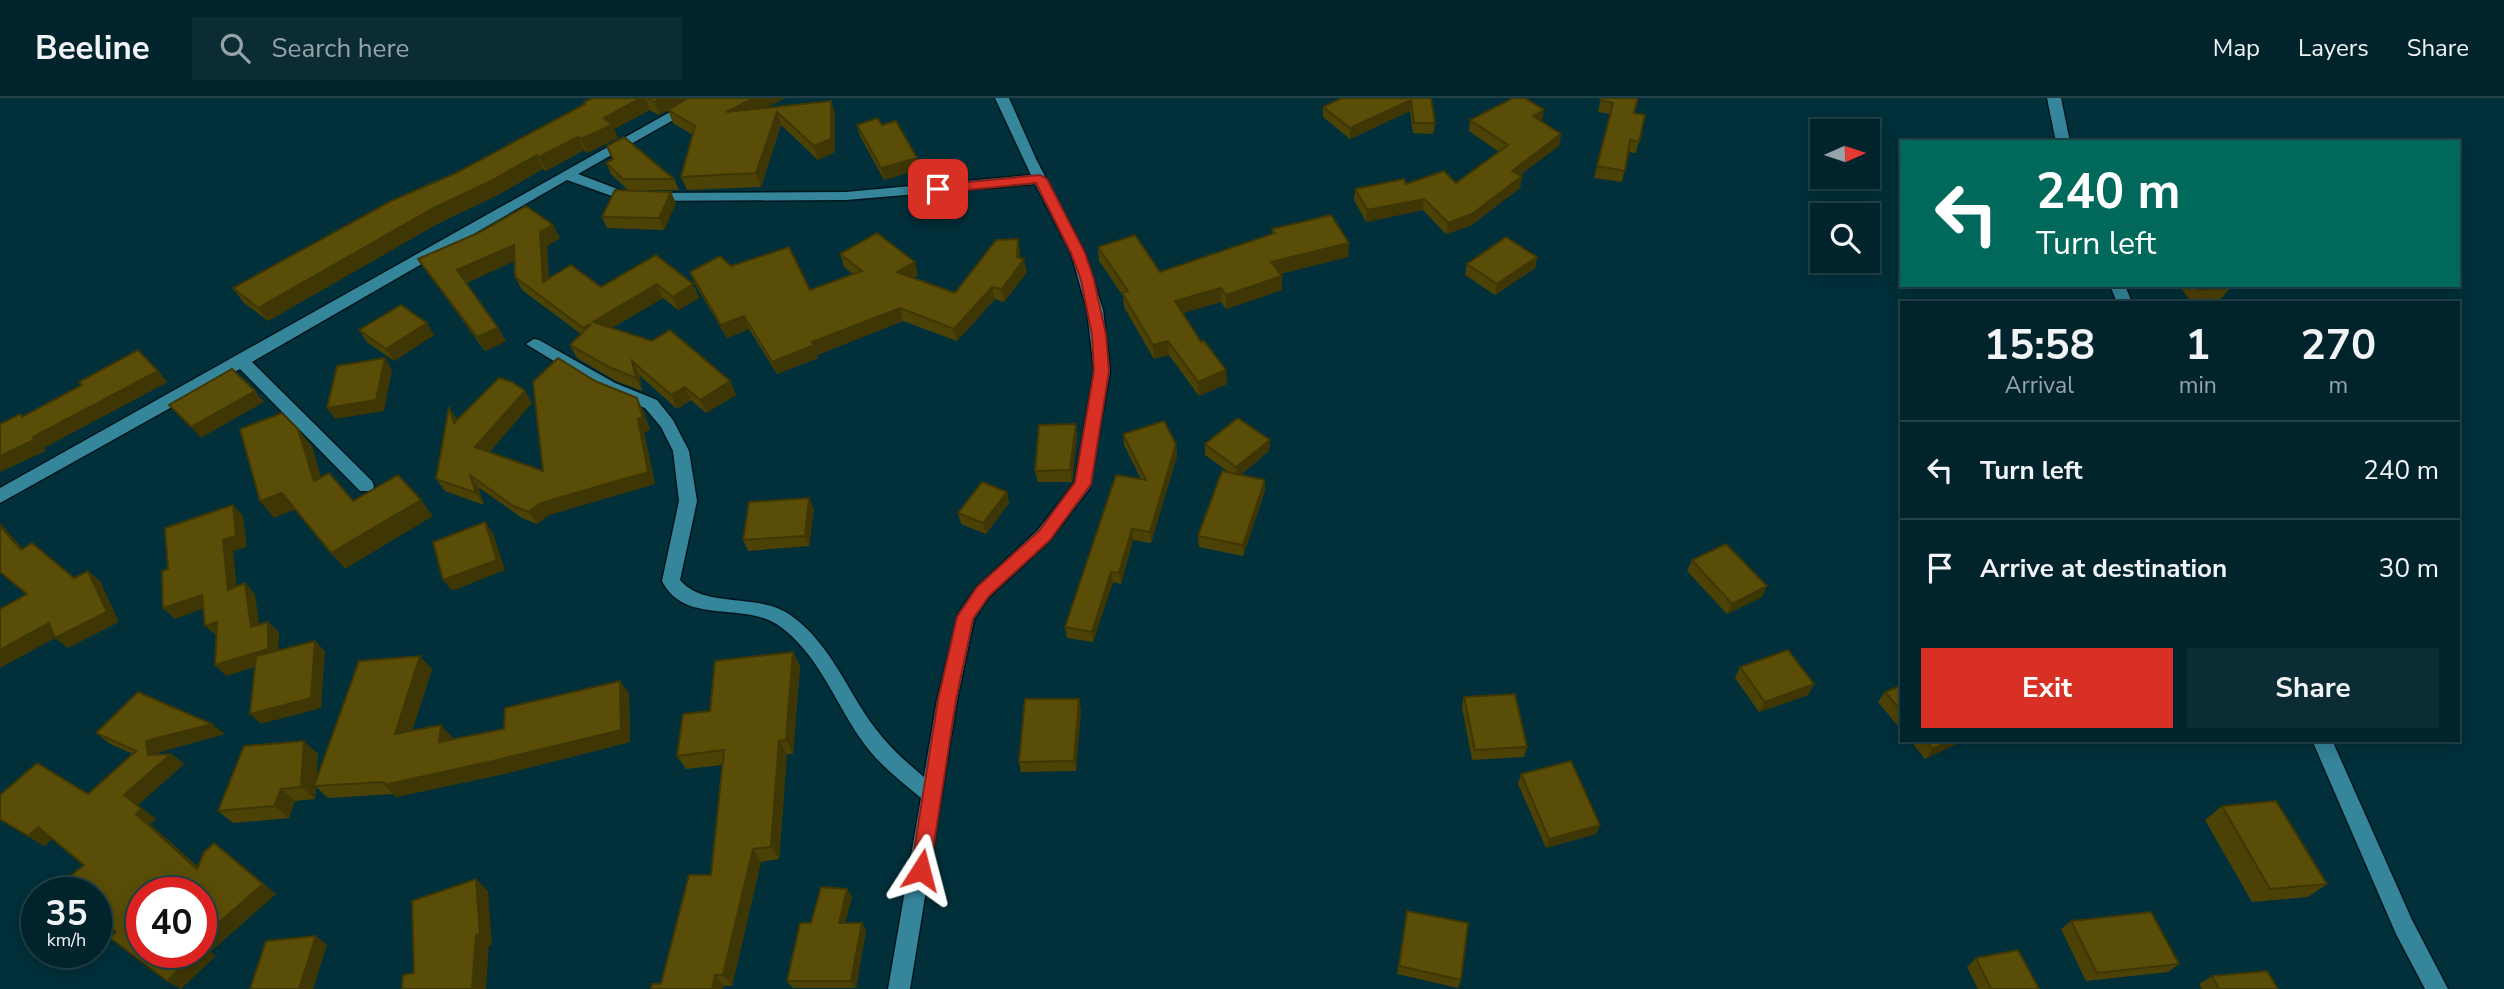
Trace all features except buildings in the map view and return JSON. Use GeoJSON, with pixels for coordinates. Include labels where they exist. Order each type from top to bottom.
{"type":"FeatureCollection","features":[{"type":"Feature","properties":{"kind":"street"},"geometry":{"type":"LineString","coordinates":[[0,496],[705,98]]}},
{"type":"Feature","properties":{"kind":"street"},"geometry":{"type":"LineString","coordinates":[[899,989],[954,660],[965,617],[983,592],[1044,535],[1083,484],[1102,371],[1095,310],[1078,253],[1002,98]]}},
{"type":"Feature","properties":{"kind":"street"},"geometry":{"type":"LineString","coordinates":[[2054,98],[2063,140]]}},
{"type":"Feature","properties":{"kind":"street"},"geometry":{"type":"LineString","coordinates":[[565,175],[625,197],[846,196],[1040,179]]}},
{"type":"Feature","properties":{"kind":"street"},"geometry":{"type":"LineString","coordinates":[[534,344],[608,387],[651,404],[667,424],[681,451],[688,501],[671,581],[683,596],[748,606],[771,612],[786,620],[806,639],[880,750],[933,796]]}},
{"type":"Feature","properties":{"kind":"street"},"geometry":{"type":"LineString","coordinates":[[242,361],[366,486]]}},
{"type":"Feature","properties":{"kind":"street"},"geometry":{"type":"LineString","coordinates":[[2323,742],[2404,927],[2437,989]]}},
{"type":"Feature","properties":{"kind":"route"},"geometry":{"type":"LineString","coordinates":[[921,870],[947,700],[965,617],[983,592],[1044,535],[1083,484],[1102,371],[1095,310],[1087,280],[1078,253],[1040,179],[938,189]]}}]}
